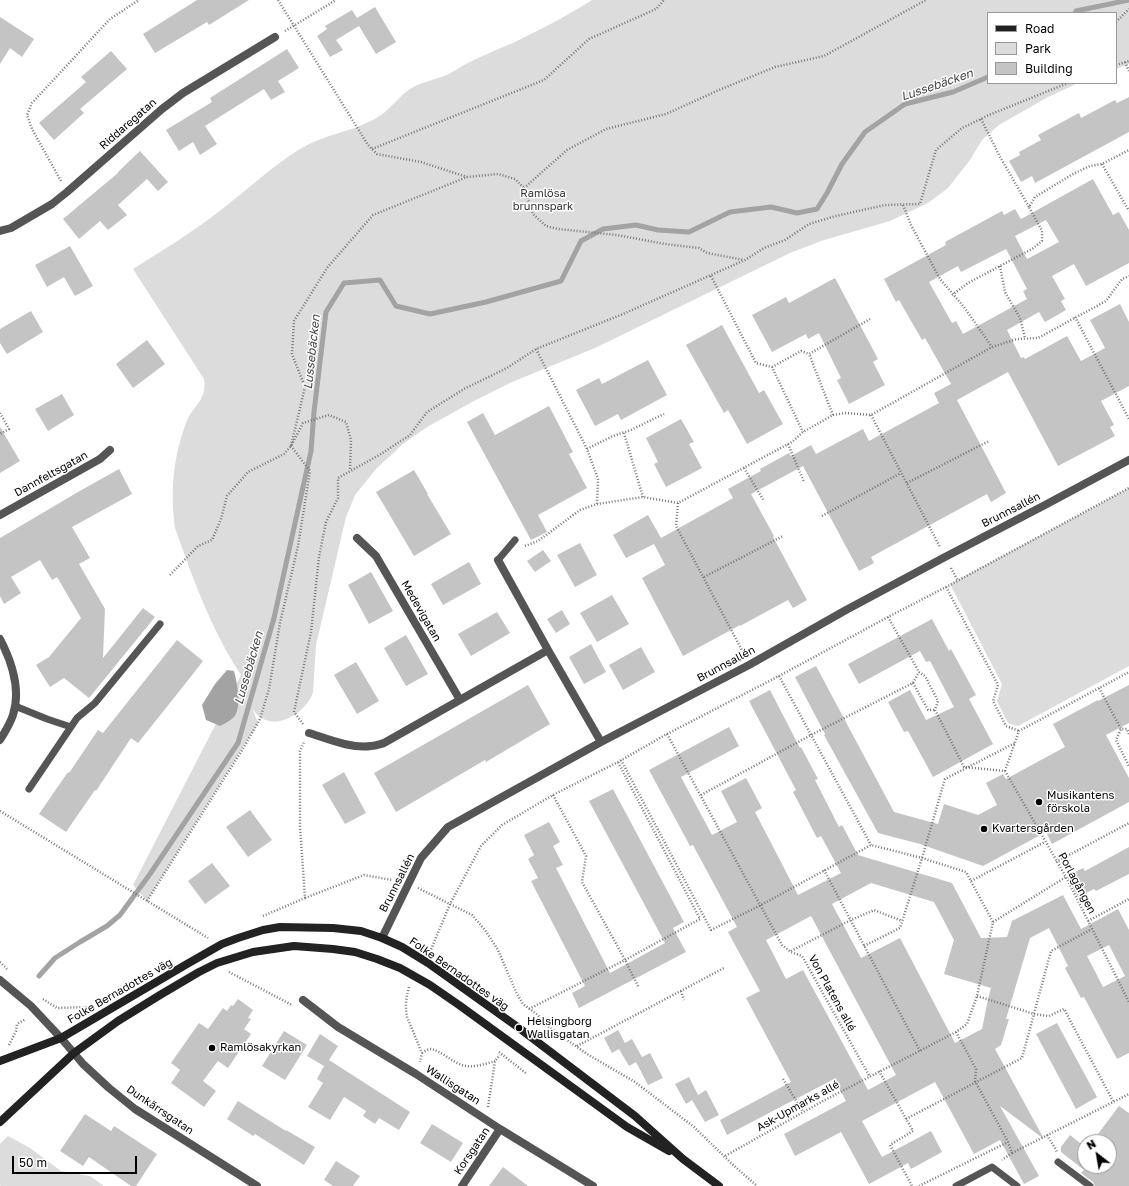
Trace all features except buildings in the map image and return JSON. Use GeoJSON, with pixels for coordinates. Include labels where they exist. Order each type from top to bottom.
{"type":"FeatureCollection","features":[{"type":"Feature","properties":{"kind":"street","name":"Riddaregatan"},"geometry":{"type":"LineString","coordinates":[[0,231],[11,228],[52,204],[162,109],[183,93],[275,38]]}},
{"type":"Feature","properties":{"kind":"street","name":"Dannfeltsgatan"},"geometry":{"type":"LineString","coordinates":[[0,515],[100,459],[110,450]]}},
{"type":"Feature","properties":{"kind":"street","name":"Brunnsallén"},"geometry":{"type":"LineString","coordinates":[[382,938],[421,858],[448,827],[601,742],[749,665],[945,556],[1129,460]]}},
{"type":"Feature","properties":{"kind":"street","name":"Medevigatan"},"geometry":{"type":"LineString","coordinates":[[357,538],[376,556],[460,700]]}},
{"type":"Feature","properties":{"kind":"street"},"geometry":{"type":"LineString","coordinates":[[498,560],[601,742]]}},
{"type":"Feature","properties":{"kind":"street"},"geometry":{"type":"LineString","coordinates":[[0,639],[10,661],[16,686],[15,706],[10,722],[0,740]]}},
{"type":"Feature","properties":{"kind":"street"},"geometry":{"type":"LineString","coordinates":[[309,733],[337,742],[360,747],[384,743],[548,650]]}},
{"type":"Feature","properties":{"kind":"street","name":"Folke Bernadottes väg"},"geometry":{"type":"LineString","coordinates":[[0,1061],[61,1038],[222,944],[252,933],[280,927],[333,928],[361,931],[402,947],[428,963],[525,1032],[635,1116],[683,1159],[719,1186]]}},
{"type":"Feature","properties":{"kind":"street","name":"Folke Bernadottes väg"},"geometry":{"type":"LineString","coordinates":[[0,1122],[74,1053],[118,1021],[199,972],[217,963],[270,949],[294,946],[333,948],[355,952],[377,959],[400,968],[430,985],[627,1127],[683,1159]]}},
{"type":"Feature","properties":{"kind":"street","name":"Dunkärrsgatan"},"geometry":{"type":"LineString","coordinates":[[0,980],[31,1006],[83,1064],[135,1109],[257,1186]]}},
{"type":"Feature","properties":{"kind":"street","name":"Wallisgatan"},"geometry":{"type":"LineString","coordinates":[[303,1000],[338,1027],[416,1074],[500,1129],[594,1186]]}},
{"type":"Feature","properties":{"kind":"street","name":"Korsgatan"},"geometry":{"type":"LineString","coordinates":[[462,1186],[500,1129]]}},
{"type":"Feature","properties":{"kind":"lane"},"geometry":{"type":"LineString","coordinates":[[498,560],[515,540]]}},
{"type":"Feature","properties":{"kind":"lane"},"geometry":{"type":"LineString","coordinates":[[29,789],[78,718],[95,703],[160,624]]}},
{"type":"Feature","properties":{"kind":"lane"},"geometry":{"type":"LineString","coordinates":[[15,706],[71,727]]}},
{"type":"Feature","properties":{"kind":"lane"},"geometry":{"type":"LineString","coordinates":[[1058,1162],[1090,1186]]}},
{"type":"Feature","properties":{"kind":"lane"},"geometry":{"type":"LineString","coordinates":[[956,1186],[992,1167],[1017,1186]]}},
{"type":"Feature","properties":{"kind":"path"},"geometry":{"type":"LineString","coordinates":[[67,192],[32,129],[27,114],[32,103],[110,19],[139,0]]}},
{"type":"Feature","properties":{"kind":"path"},"geometry":{"type":"LineString","coordinates":[[278,0],[368,145],[377,154],[422,162],[467,178]]}},
{"type":"Feature","properties":{"kind":"path"},"geometry":{"type":"LineString","coordinates":[[275,38],[336,0]]}},
{"type":"Feature","properties":{"kind":"path"},"geometry":{"type":"LineString","coordinates":[[372,149],[544,80],[589,39],[656,10],[664,0]]}},
{"type":"Feature","properties":{"kind":"path"},"geometry":{"type":"LineString","coordinates":[[524,188],[567,150],[606,129],[666,114],[775,67],[824,56],[926,0]]}},
{"type":"Feature","properties":{"kind":"path"},"geometry":{"type":"LineString","coordinates":[[1117,21],[1129,9]]}},
{"type":"Feature","properties":{"kind":"path"},"geometry":{"type":"LineString","coordinates":[[1117,65],[1129,61]]}},
{"type":"Feature","properties":{"kind":"path"},"geometry":{"type":"LineString","coordinates":[[1125,62],[1129,71]]}},
{"type":"Feature","properties":{"kind":"path"},"geometry":{"type":"LineString","coordinates":[[305,898],[300,826],[300,751],[309,733],[294,712],[311,632],[319,557],[326,522],[338,498],[338,478],[381,454],[410,435],[428,412],[434,408],[464,389],[507,368],[536,349],[711,276],[745,260],[764,248],[785,240],[809,224],[836,216],[885,205],[920,204],[936,150],[962,128],[1064,84]]}},
{"type":"Feature","properties":{"kind":"path"},"geometry":{"type":"LineString","coordinates":[[952,295],[968,283],[1032,249],[1042,241],[1042,231],[999,155],[981,119]]}},
{"type":"Feature","properties":{"kind":"path"},"geometry":{"type":"LineString","coordinates":[[1029,207],[1034,197],[1073,174],[1090,166],[1102,164],[1129,150]]}},
{"type":"Feature","properties":{"kind":"path"},"geometry":{"type":"LineString","coordinates":[[1102,164],[1129,211]]}},
{"type":"Feature","properties":{"kind":"path"},"geometry":{"type":"LineString","coordinates":[[291,446],[305,387],[292,354],[294,320],[327,268],[373,215],[467,178],[498,174],[515,179],[524,188],[533,214],[546,226],[558,229],[617,235],[665,244],[699,248],[707,253],[745,260]]}},
{"type":"Feature","properties":{"kind":"path"},"geometry":{"type":"LineString","coordinates":[[903,205],[911,225],[940,279],[952,295],[964,307],[992,347]]}},
{"type":"Feature","properties":{"kind":"path"},"geometry":{"type":"LineString","coordinates":[[1000,266],[1006,292],[1020,318],[1025,338]]}},
{"type":"Feature","properties":{"kind":"path"},"geometry":{"type":"LineString","coordinates":[[711,276],[756,363],[772,367],[801,351],[809,354],[833,415]]}},
{"type":"Feature","properties":{"kind":"path"},"geometry":{"type":"LineString","coordinates":[[515,540],[522,547],[538,541],[580,510],[597,504],[643,497],[678,503],[792,442],[803,432],[833,415],[871,415],[992,347],[1017,339],[1038,338],[1106,301],[1122,279],[1129,276]]}},
{"type":"Feature","properties":{"kind":"path"},"geometry":{"type":"LineString","coordinates":[[1076,317],[1129,419]]}},
{"type":"Feature","properties":{"kind":"path"},"geometry":{"type":"LineString","coordinates":[[809,354],[870,319]]}},
{"type":"Feature","properties":{"kind":"path"},"geometry":{"type":"LineString","coordinates":[[536,349],[587,449],[598,479],[597,504]]}},
{"type":"Feature","properties":{"kind":"path"},"geometry":{"type":"LineString","coordinates":[[772,367],[803,432]]}},
{"type":"Feature","properties":{"kind":"path"},"geometry":{"type":"LineString","coordinates":[[0,413],[9,429],[0,434]]}},
{"type":"Feature","properties":{"kind":"path"},"geometry":{"type":"LineString","coordinates":[[587,449],[664,414]]}},
{"type":"Feature","properties":{"kind":"path"},"geometry":{"type":"LineString","coordinates":[[170,575],[198,546],[212,540],[221,519],[227,496],[248,472],[284,454],[291,446],[303,423],[329,415],[346,422],[351,440],[350,470]]}},
{"type":"Feature","properties":{"kind":"path"},"geometry":{"type":"LineString","coordinates":[[871,415],[958,581]]}},
{"type":"Feature","properties":{"kind":"path"},"geometry":{"type":"LineString","coordinates":[[624,433],[643,497]]}},
{"type":"Feature","properties":{"kind":"path"},"geometry":{"type":"LineString","coordinates":[[907,483],[989,441]]}},
{"type":"Feature","properties":{"kind":"path"},"geometry":{"type":"LineString","coordinates":[[788,444],[804,482]]}},
{"type":"Feature","properties":{"kind":"path"},"geometry":{"type":"LineString","coordinates":[[147,901],[260,719],[269,689],[280,623],[298,546],[310,471],[291,446]]}},
{"type":"Feature","properties":{"kind":"path"},"geometry":{"type":"LineString","coordinates":[[744,468],[764,501]]}},
{"type":"Feature","properties":{"kind":"path"},"geometry":{"type":"LineString","coordinates":[[822,516],[901,473]]}},
{"type":"Feature","properties":{"kind":"path"},"geometry":{"type":"LineString","coordinates":[[430,954],[450,904],[482,846],[502,825],[553,795],[958,581],[1129,488]]}},
{"type":"Feature","properties":{"kind":"path"},"geometry":{"type":"LineString","coordinates":[[678,503],[676,526],[749,665]]}},
{"type":"Feature","properties":{"kind":"path"},"geometry":{"type":"LineString","coordinates":[[704,577],[783,536]]}},
{"type":"Feature","properties":{"kind":"path"},"geometry":{"type":"LineString","coordinates":[[946,587],[998,685],[993,701],[1006,726],[1019,731]]}},
{"type":"Feature","properties":{"kind":"path"},"geometry":{"type":"LineString","coordinates":[[888,617],[919,672],[925,676],[938,701],[936,710],[964,767],[1005,771],[1019,731],[1129,672]]}},
{"type":"Feature","properties":{"kind":"path"},"geometry":{"type":"LineString","coordinates":[[701,795],[811,735],[913,683],[919,672]]}},
{"type":"Feature","properties":{"kind":"path"},"geometry":{"type":"LineString","coordinates":[[779,676],[871,846]]}},
{"type":"Feature","properties":{"kind":"path"},"geometry":{"type":"LineString","coordinates":[[913,683],[928,710],[936,710]]}},
{"type":"Feature","properties":{"kind":"path"},"geometry":{"type":"LineString","coordinates":[[1099,688],[1121,729]]}},
{"type":"Feature","properties":{"kind":"path"},"geometry":{"type":"LineString","coordinates":[[1121,729],[1127,729],[1129,734]]}},
{"type":"Feature","properties":{"kind":"path"},"geometry":{"type":"LineString","coordinates":[[1121,729],[1116,740],[1129,766]]}},
{"type":"Feature","properties":{"kind":"path","name":"Von Platens allé"},"geometry":{"type":"LineString","coordinates":[[667,734],[782,945],[791,952],[802,956],[870,1077]]}},
{"type":"Feature","properties":{"kind":"path"},"geometry":{"type":"LineString","coordinates":[[864,946],[900,928],[945,779],[1015,743]]}},
{"type":"Feature","properties":{"kind":"path"},"geometry":{"type":"LineString","coordinates":[[619,761],[711,930],[871,846],[922,858],[966,872],[993,922],[1066,877]]}},
{"type":"Feature","properties":{"kind":"path"},"geometry":{"type":"LineString","coordinates":[[529,1009],[625,960],[700,919],[619,761]]}},
{"type":"Feature","properties":{"kind":"path","name":"Porlagången"},"geometry":{"type":"LineString","coordinates":[[1005,771],[1066,877],[1129,1002]]}},
{"type":"Feature","properties":{"kind":"path"},"geometry":{"type":"LineString","coordinates":[[553,795],[586,856],[582,882],[639,988]]}},
{"type":"Feature","properties":{"kind":"path"},"geometry":{"type":"LineString","coordinates":[[0,811],[208,938],[214,936],[207,941]]}},
{"type":"Feature","properties":{"kind":"path"},"geometry":{"type":"LineString","coordinates":[[1056,862],[1129,823]]}},
{"type":"Feature","properties":{"kind":"path"},"geometry":{"type":"LineString","coordinates":[[971,881],[1045,842]]}},
{"type":"Feature","properties":{"kind":"path"},"geometry":{"type":"LineString","coordinates":[[824,870],[920,1051]]}},
{"type":"Feature","properties":{"kind":"path"},"geometry":{"type":"LineString","coordinates":[[261,917],[364,875],[392,880]]}},
{"type":"Feature","properties":{"kind":"path"},"geometry":{"type":"LineString","coordinates":[[417,887],[472,915],[485,930],[503,959],[517,994],[523,1004],[538,1015],[543,1023],[587,1054],[635,1082],[694,1127],[757,1186]]}},
{"type":"Feature","properties":{"kind":"path"},"geometry":{"type":"LineString","coordinates":[[1088,921],[1129,898]]}},
{"type":"Feature","properties":{"kind":"path"},"geometry":{"type":"LineString","coordinates":[[791,952],[851,920],[874,910],[902,920]]}},
{"type":"Feature","properties":{"kind":"path","name":"Ask-Upmarks allé"},"geometry":{"type":"LineString","coordinates":[[725,1156],[803,1112],[956,1032],[966,1024],[977,996],[993,922]]}},
{"type":"Feature","properties":{"kind":"path"},"geometry":{"type":"LineString","coordinates":[[906,1119],[1022,1058],[1051,950],[1092,930]]}},
{"type":"Feature","properties":{"kind":"path"},"geometry":{"type":"LineString","coordinates":[[0,962],[11,972]]}},
{"type":"Feature","properties":{"kind":"path"},"geometry":{"type":"LineString","coordinates":[[577,1046],[724,968]]}},
{"type":"Feature","properties":{"kind":"path"},"geometry":{"type":"LineString","coordinates":[[224,970],[290,1004],[295,1004],[303,1000]]}},
{"type":"Feature","properties":{"kind":"path"},"geometry":{"type":"LineString","coordinates":[[411,982],[406,1001],[406,1011],[407,1017],[422,1053],[416,1074]]}},
{"type":"Feature","properties":{"kind":"path"},"geometry":{"type":"LineString","coordinates":[[681,991],[684,1000]]}},
{"type":"Feature","properties":{"kind":"path"},"geometry":{"type":"LineString","coordinates":[[38,995],[57,1008]]}},
{"type":"Feature","properties":{"kind":"path"},"geometry":{"type":"LineString","coordinates":[[977,996],[1034,1014],[1049,1016],[1064,1009],[1113,1102]]}},
{"type":"Feature","properties":{"kind":"path"},"geometry":{"type":"LineString","coordinates":[[5,1048],[10,1044],[16,1031],[17,1024],[38,1014],[57,1008],[90,1007]]}},
{"type":"Feature","properties":{"kind":"path"},"geometry":{"type":"LineString","coordinates":[[956,1032],[976,1068],[974,1081],[976,1082],[1008,1142],[1012,1153]]}},
{"type":"Feature","properties":{"kind":"path"},"geometry":{"type":"LineString","coordinates":[[422,1053],[433,1049],[454,1061],[467,1066],[483,1065],[495,1061]]}},
{"type":"Feature","properties":{"kind":"path"},"geometry":{"type":"LineString","coordinates":[[486,1119],[495,1061],[499,1053],[526,1072]]}},
{"type":"Feature","properties":{"kind":"path"},"geometry":{"type":"LineString","coordinates":[[880,1072],[913,1131],[890,1145],[912,1186]]}},
{"type":"Feature","properties":{"kind":"path"},"geometry":{"type":"LineString","coordinates":[[783,1078],[803,1112]]}},
{"type":"Feature","properties":{"kind":"path"},"geometry":{"type":"LineString","coordinates":[[992,1167],[1012,1153],[1129,1094]]}},
{"type":"Feature","properties":{"kind":"path"},"geometry":{"type":"LineString","coordinates":[[1047,1135],[1056,1148],[1058,1162]]}},
{"type":"Feature","properties":{"kind":"path"},"geometry":{"type":"LineString","coordinates":[[919,1186],[1008,1142]]}},
{"type":"Feature","properties":{"kind":"green space","name":"Ramlösa brunnspark"},"geometry":{"type":"Polygon","coordinates":[[[592,0],[1129,0],[1129,64],[1117,69],[1117,12],[987,12],[987,84],[1076,84],[1048,97],[999,125],[982,140],[970,160],[948,188],[928,203],[890,221],[821,241],[790,253],[595,348],[512,382],[427,427],[403,444],[376,469],[355,495],[346,517],[316,645],[313,692],[310,699],[299,712],[284,720],[276,722],[268,721],[260,717],[252,708],[258,723],[147,901],[133,885],[241,675],[230,658],[212,622],[196,585],[175,528],[173,485],[177,452],[188,418],[204,391],[204,379],[133,269],[200,226],[270,170],[300,149],[318,140],[355,128],[379,117],[409,89],[449,74],[463,65],[515,42],[564,17],[592,0]]]}},
{"type":"Feature","properties":{"kind":"green space"},"geometry":{"type":"Polygon","coordinates":[[[1129,488],[1129,666],[1018,726],[1008,723],[997,701],[1002,684],[950,584],[1129,488]]]}},
{"type":"Feature","properties":{"kind":"green space"},"geometry":{"type":"Polygon","coordinates":[[[8,1136],[30,1148],[61,1171],[90,1176],[104,1186],[1,1186],[0,1144],[8,1136]]]}},
{"type":"Feature","properties":{"kind":"shaded area"},"geometry":{"type":"Polygon","coordinates":[[[227,670],[234,671],[238,695],[238,707],[234,717],[220,726],[206,720],[202,705],[215,684],[227,670]]]}},
{"type":"Feature","properties":{"kind":"waterway","name":"Lussebäcken"},"geometry":{"type":"LineString","coordinates":[[1076,12],[1129,0]]}},
{"type":"Feature","properties":{"kind":"waterway","name":"Lussebäcken"},"geometry":{"type":"LineString","coordinates":[[39,976],[55,958],[107,926],[120,915],[150,874],[238,743],[274,618],[311,451],[314,412],[326,312],[344,283],[380,280],[396,306],[430,314],[486,302],[561,281],[581,241],[603,229],[636,225],[658,230],[689,232],[730,212],[771,207],[797,213],[817,209],[842,164],[865,132],[905,104],[953,92],[987,77]]}},
{"type":"Feature","properties":{"kind":"place","name":"Musikantens förskola"},"geometry":{"type":"Point","coordinates":[1039,802]}},
{"type":"Feature","properties":{"kind":"place","name":"Kvartersgården"},"geometry":{"type":"Point","coordinates":[984,829]}},
{"type":"Feature","properties":{"kind":"place","name":"Helsingborg Wallisgatan"},"geometry":{"type":"Point","coordinates":[519,1028]}},
{"type":"Feature","properties":{"kind":"place","name":"Ramlösakyrkan"},"geometry":{"type":"Point","coordinates":[212,1048]}}]}
